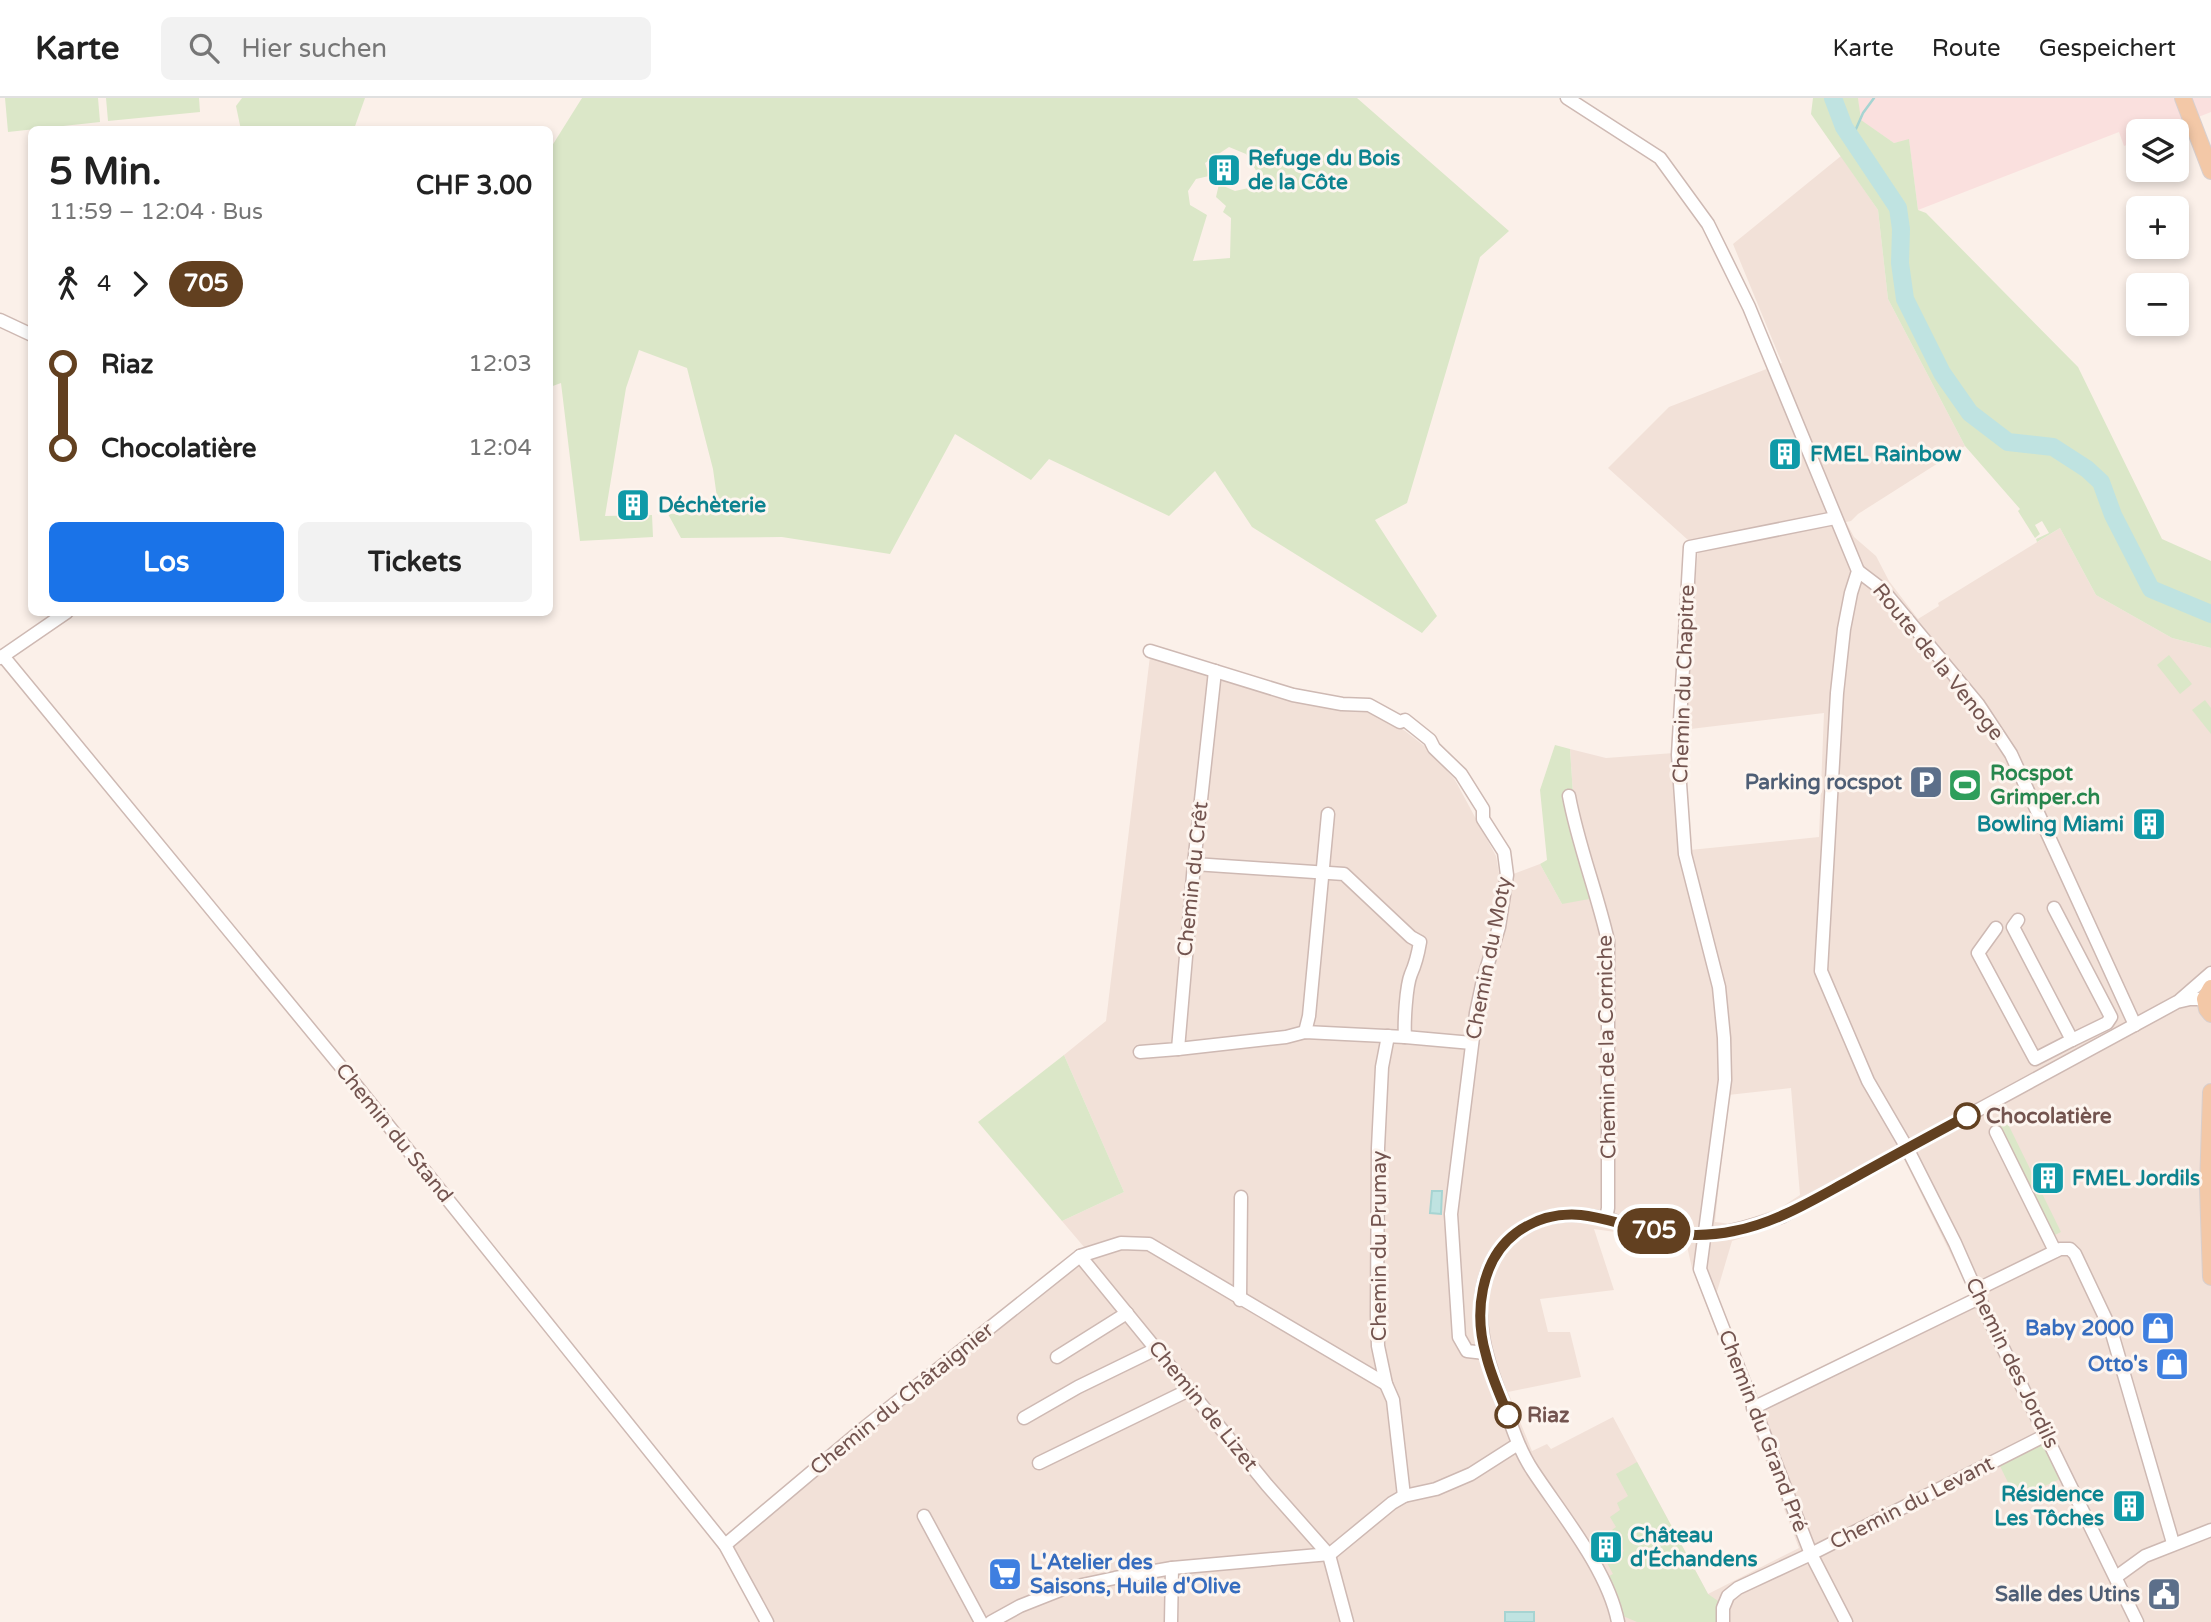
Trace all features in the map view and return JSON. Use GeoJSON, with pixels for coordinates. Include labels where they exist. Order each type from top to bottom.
{"type":"FeatureCollection","features":[{"type":"Feature","properties":{"kind":"main road"},"geometry":{"type":"LineString","coordinates":[[2183,98],[2211,171]]}},
{"type":"Feature","properties":{"kind":"main road"},"geometry":{"type":"LineString","coordinates":[[2211,1092],[2208,1201],[2211,1277]]}},
{"type":"Feature","properties":{"kind":"street"},"geometry":{"type":"LineString","coordinates":[[1567,98],[1660,158],[1708,224],[1749,307],[1858,571]]}},
{"type":"Feature","properties":{"kind":"street"},"geometry":{"type":"LineString","coordinates":[[0,320],[28,333]]}},
{"type":"Feature","properties":{"kind":"street","name":"Chemin du Chapitre"},"geometry":{"type":"LineString","coordinates":[[1706,1235],[1725,1080],[1719,987],[1685,854],[1678,765],[1690,547],[1835,518]]}},
{"type":"Feature","properties":{"kind":"street","name":"Route de la Venoge"},"geometry":{"type":"LineString","coordinates":[[1858,571],[1883,590],[1978,704],[2011,754],[2135,1025]]}},
{"type":"Feature","properties":{"kind":"street","name":"Chemin des Jordils"},"geometry":{"type":"LineString","coordinates":[[1858,571],[1844,629],[1837,693],[1821,971],[1868,1081],[1907,1148],[2137,1622]]}},
{"type":"Feature","properties":{"kind":"street"},"geometry":{"type":"LineString","coordinates":[[1,657],[61,616]]}},
{"type":"Feature","properties":{"kind":"street","name":"Chemin du Moty"},"geometry":{"type":"LineString","coordinates":[[1150,651],[1293,695],[1342,704],[1369,705],[1400,722],[1405,720],[1430,740],[1434,748],[1461,774],[1483,809],[1483,819],[1504,852],[1507,875],[1500,922],[1483,980],[1472,1043],[1451,1214],[1459,1337],[1467,1351],[1485,1353]]}},
{"type":"Feature","properties":{"kind":"street","name":"Chemin du Stand"},"geometry":{"type":"LineString","coordinates":[[1,657],[351,1079],[726,1545],[767,1622]]}},
{"type":"Feature","properties":{"kind":"street","name":"Chemin du Crêt"},"geometry":{"type":"LineString","coordinates":[[1178,1049],[1215,671]]}},
{"type":"Feature","properties":{"kind":"street","name":"Chemin de la Corniche"},"geometry":{"type":"LineString","coordinates":[[1569,796],[1574,825],[1600,903],[1608,940],[1606,1219]]}},
{"type":"Feature","properties":{"kind":"street"},"geometry":{"type":"LineString","coordinates":[[1305,1032],[1328,814]]}},
{"type":"Feature","properties":{"kind":"street"},"geometry":{"type":"LineString","coordinates":[[1194,864],[1344,874],[1411,937],[1420,942],[1416,968],[1411,975],[1405,1037]]}},
{"type":"Feature","properties":{"kind":"street"},"geometry":{"type":"LineString","coordinates":[[1996,928],[1978,953],[2035,1059],[2107,1023],[2111,1017],[2054,908]]}},
{"type":"Feature","properties":{"kind":"street"},"geometry":{"type":"LineString","coordinates":[[2018,920],[2013,927],[2072,1040]]}},
{"type":"Feature","properties":{"kind":"street"},"geometry":{"type":"LineString","coordinates":[[1618,1622],[1613,1603],[1601,1578],[1518,1444],[1485,1353],[1482,1290],[1489,1267],[1502,1247],[1521,1230],[1548,1217],[1564,1214],[1606,1219],[1673,1234],[1706,1235],[1735,1231],[1783,1216],[2177,1002],[2211,973]]}},
{"type":"Feature","properties":{"kind":"street"},"geometry":{"type":"LineString","coordinates":[[2177,1002],[2190,999],[2209,1000]]}},
{"type":"Feature","properties":{"kind":"street"},"geometry":{"type":"LineString","coordinates":[[1140,1052],[1286,1037],[1305,1032],[1472,1043]]}},
{"type":"Feature","properties":{"kind":"street","name":"Chemin du Prumay"},"geometry":{"type":"LineString","coordinates":[[1388,1037],[1382,1067],[1376,1242],[1378,1346],[1386,1384],[1393,1400],[1405,1496]]}},
{"type":"Feature","properties":{"kind":"street"},"geometry":{"type":"LineString","coordinates":[[1996,1132],[2055,1251]]}},
{"type":"Feature","properties":{"kind":"street"},"geometry":{"type":"LineString","coordinates":[[1240,1300],[1241,1197]]}},
{"type":"Feature","properties":{"kind":"street","name":"Chemin du Grand Pré"},"geometry":{"type":"LineString","coordinates":[[1706,1235],[1700,1269],[1811,1554],[1846,1622]]}},
{"type":"Feature","properties":{"kind":"street"},"geometry":{"type":"LineString","coordinates":[[1080,1256],[1121,1244],[1149,1244],[1386,1384]]}},
{"type":"Feature","properties":{"kind":"street"},"geometry":{"type":"LineString","coordinates":[[1753,1408],[2065,1248],[2075,1254],[2109,1322],[2174,1543]]}},
{"type":"Feature","properties":{"kind":"street","name":"Chemin du Châtaignier"},"geometry":{"type":"LineString","coordinates":[[726,1545],[864,1428],[1080,1256]]}},
{"type":"Feature","properties":{"kind":"street","name":"Chemin de Lizet"},"geometry":{"type":"LineString","coordinates":[[1080,1256],[1267,1485],[1329,1555]]}},
{"type":"Feature","properties":{"kind":"street"},"geometry":{"type":"LineString","coordinates":[[1057,1357],[1127,1313]]}},
{"type":"Feature","properties":{"kind":"street"},"geometry":{"type":"LineString","coordinates":[[1024,1418],[1078,1387],[1156,1349]]}},
{"type":"Feature","properties":{"kind":"street"},"geometry":{"type":"LineString","coordinates":[[1039,1463],[1189,1390]]}},
{"type":"Feature","properties":{"kind":"street","name":"Chemin du Levant"},"geometry":{"type":"LineString","coordinates":[[1723,1622],[1723,1608],[1728,1596],[1738,1588],[2046,1435]]}},
{"type":"Feature","properties":{"kind":"street"},"geometry":{"type":"LineString","coordinates":[[991,1622],[1063,1588],[1172,1568],[1329,1555],[1392,1503],[1471,1474],[1518,1444]]}},
{"type":"Feature","properties":{"kind":"street"},"geometry":{"type":"LineString","coordinates":[[926,1520],[981,1622]]}},
{"type":"Feature","properties":{"kind":"street"},"geometry":{"type":"LineString","coordinates":[[2116,1577],[2145,1556],[2211,1530]]}},
{"type":"Feature","properties":{"kind":"street"},"geometry":{"type":"LineString","coordinates":[[1329,1555],[1348,1622]]}},
{"type":"Feature","properties":{"kind":"street"},"geometry":{"type":"LineString","coordinates":[[1171,1622],[1172,1568]]}},
{"type":"Feature","properties":{"kind":"shaded area"},"geometry":{"type":"Polygon","coordinates":[[[1858,98],[2211,98],[2211,112],[2189,121],[2126,119],[2126,145],[2124,146],[2119,132],[1918,210],[1909,140],[1894,143],[1860,120],[1858,98]]]}},
{"type":"Feature","properties":{"kind":"shaded area"},"geometry":{"type":"Polygon","coordinates":[[[1841,156],[1878,210],[1888,299],[1965,446],[1846,522],[1854,537],[1876,556],[1889,581],[1918,619],[1939,606],[1938,603],[2060,528],[2096,595],[2172,638],[2211,648],[2211,1622],[768,1622],[726,1545],[1080,1256],[1084,1247],[1062,1221],[1124,1192],[1064,1055],[1106,1021],[1150,656],[1292,702],[1369,711],[1400,727],[1427,748],[1455,780],[1496,856],[1500,879],[1540,864],[1562,904],[1574,809],[1570,749],[1606,758],[1674,753],[1690,850],[1819,837],[1824,713],[1682,730],[1698,549],[1608,468],[1669,407],[1782,363],[1733,244],[1841,156]],[[1791,1088],[1728,1095],[1715,1222],[1732,1224],[1780,1208],[1800,1195],[1791,1088]],[[1903,1157],[1781,1225],[1732,1241],[1716,1295],[1757,1403],[1972,1297],[1903,1157]],[[1594,1229],[1614,1290],[1540,1299],[1548,1332],[1570,1332],[1581,1377],[1508,1392],[1532,1451],[1547,1444],[1551,1449],[1613,1417],[1708,1594],[1799,1548],[1692,1268],[1686,1242],[1594,1229]]]}},
{"type":"Feature","properties":{"kind":"green space"},"geometry":{"type":"Polygon","coordinates":[[[5,98],[98,98],[100,122],[28,126],[28,130],[8,132],[5,98]]]}},
{"type":"Feature","properties":{"kind":"green space"},"geometry":{"type":"Polygon","coordinates":[[[106,98],[199,98],[200,112],[108,121],[106,98]]]}},
{"type":"Feature","properties":{"kind":"green space"},"geometry":{"type":"Polygon","coordinates":[[[242,98],[365,98],[355,126],[240,126],[236,106],[242,98]]]}},
{"type":"Feature","properties":{"kind":"green space"},"geometry":{"type":"Polygon","coordinates":[[[582,98],[1357,98],[1509,231],[1480,257],[1407,503],[1375,520],[1437,616],[1422,633],[1252,527],[1215,471],[1169,516],[1049,459],[1031,480],[955,434],[890,554],[782,537],[681,538],[668,514],[719,512],[713,469],[687,368],[639,350],[626,388],[605,516],[652,515],[653,537],[580,541],[561,383],[553,386],[553,144],[582,98]],[[1229,147],[1205,163],[1209,176],[1196,179],[1188,191],[1190,205],[1207,215],[1193,261],[1230,258],[1231,218],[1223,212],[1226,206],[1216,197],[1219,184],[1235,191],[1258,186],[1260,177],[1246,154],[1229,147]]]}},
{"type":"Feature","properties":{"kind":"green space"},"geometry":{"type":"Polygon","coordinates":[[[1813,98],[1858,98],[1861,120],[1894,143],[1909,139],[1918,210],[1926,213],[2078,367],[2162,539],[2211,561],[2211,648],[2172,638],[2096,595],[2060,528],[2037,542],[2036,539],[2049,533],[2042,521],[2035,525],[2040,534],[2035,538],[2018,511],[2020,509],[1965,446],[1888,299],[1878,210],[1811,114],[1813,98]]]}},
{"type":"Feature","properties":{"kind":"green space"},"geometry":{"type":"Polygon","coordinates":[[[2169,655],[2192,684],[2180,694],[2157,665],[2169,655]]]}},
{"type":"Feature","properties":{"kind":"green space"},"geometry":{"type":"Polygon","coordinates":[[[2205,700],[2211,708],[2211,734],[2192,710],[2205,700]]]}},
{"type":"Feature","properties":{"kind":"green space"},"geometry":{"type":"Polygon","coordinates":[[[1555,745],[1570,749],[1574,809],[1595,898],[1562,904],[1540,864],[1547,860],[1540,790],[1555,745]]]}},
{"type":"Feature","properties":{"kind":"green space"},"geometry":{"type":"Polygon","coordinates":[[[1064,1055],[1124,1192],[1062,1221],[978,1122],[1064,1055]]]}},
{"type":"Feature","properties":{"kind":"green space"},"geometry":{"type":"Polygon","coordinates":[[[2007,1122],[2061,1232],[2049,1238],[1995,1128],[2007,1122]]]}},
{"type":"Feature","properties":{"kind":"green space"},"geometry":{"type":"Polygon","coordinates":[[[2038,1444],[2044,1445],[2060,1479],[2016,1499],[1999,1464],[2038,1444]]]}},
{"type":"Feature","properties":{"kind":"green space"},"geometry":{"type":"Polygon","coordinates":[[[1637,1462],[1708,1594],[1724,1605],[1722,1622],[1637,1622],[1623,1616],[1607,1577],[1613,1574],[1606,1561],[1624,1551],[1612,1530],[1616,1527],[1610,1517],[1620,1510],[1617,1503],[1628,1496],[1616,1474],[1637,1462]]]}},
{"type":"Feature","properties":{"kind":"water"},"geometry":{"type":"Polygon","coordinates":[[[1432,1191],[1442,1191],[1441,1214],[1430,1213],[1432,1191]]]}},
{"type":"Feature","properties":{"kind":"water"},"geometry":{"type":"Polygon","coordinates":[[[1505,1612],[1534,1612],[1534,1622],[1505,1622],[1505,1612]]]}},
{"type":"Feature","properties":{"kind":"waterway"},"geometry":{"type":"LineString","coordinates":[[1833,98],[1844,127],[1898,208],[1901,229],[1900,263],[1905,299],[1942,373],[1970,413],[2008,442],[2053,447],[2087,469],[2101,482],[2113,515],[2151,589],[2211,614]]}},
{"type":"Feature","properties":{"kind":"waterway"},"geometry":{"type":"LineString","coordinates":[[1852,138],[1863,113],[1874,98]]}},
{"type":"Feature","properties":{"kind":"bus line","name":"705"},"geometry":{"type":"LineString","coordinates":[[1508,1415],[1485,1353],[1481,1300],[1492,1261],[1511,1237],[1521,1230],[1548,1217],[1564,1214],[1595,1217],[1673,1234],[1706,1235],[1735,1231],[1783,1216],[1967,1116]]}},
{"type":"Feature","properties":{"kind":"place","name":"Refuge du Bois de la Côte"},"geometry":{"type":"Point","coordinates":[1224,170]}},
{"type":"Feature","properties":{"kind":"place","name":"FMEL Rainbow"},"geometry":{"type":"Point","coordinates":[1785,454]}},
{"type":"Feature","properties":{"kind":"place","name":"Déchèterie"},"geometry":{"type":"Point","coordinates":[633,505]}},
{"type":"Feature","properties":{"kind":"place","name":"Parking rocspot"},"geometry":{"type":"Point","coordinates":[1926,782]}},
{"type":"Feature","properties":{"kind":"place","name":"Rocspot Grimper.ch"},"geometry":{"type":"Point","coordinates":[1965,785]}},
{"type":"Feature","properties":{"kind":"place","name":"Bowling Miami"},"geometry":{"type":"Point","coordinates":[2149,824]}},
{"type":"Feature","properties":{"kind":"place","name":"Chocolatière"},"geometry":{"type":"Point","coordinates":[1967,1116]}},
{"type":"Feature","properties":{"kind":"place","name":"FMEL Jordils"},"geometry":{"type":"Point","coordinates":[2048,1178]}},
{"type":"Feature","properties":{"kind":"place","name":"Baby 2000"},"geometry":{"type":"Point","coordinates":[2158,1328]}},
{"type":"Feature","properties":{"kind":"place","name":"Otto's"},"geometry":{"type":"Point","coordinates":[2172,1364]}},
{"type":"Feature","properties":{"kind":"place","name":"Riaz"},"geometry":{"type":"Point","coordinates":[1508,1415]}},
{"type":"Feature","properties":{"kind":"place","name":"Résidence Les Tôches"},"geometry":{"type":"Point","coordinates":[2129,1506]}},
{"type":"Feature","properties":{"kind":"place","name":"Château d'Échandens"},"geometry":{"type":"Point","coordinates":[1606,1547]}},
{"type":"Feature","properties":{"kind":"place","name":"L'Atelier des Saisons, Huile d'Olive"},"geometry":{"type":"Point","coordinates":[1005,1574]}},
{"type":"Feature","properties":{"kind":"place","name":"Salle des Utins"},"geometry":{"type":"Point","coordinates":[2164,1594]}}]}
